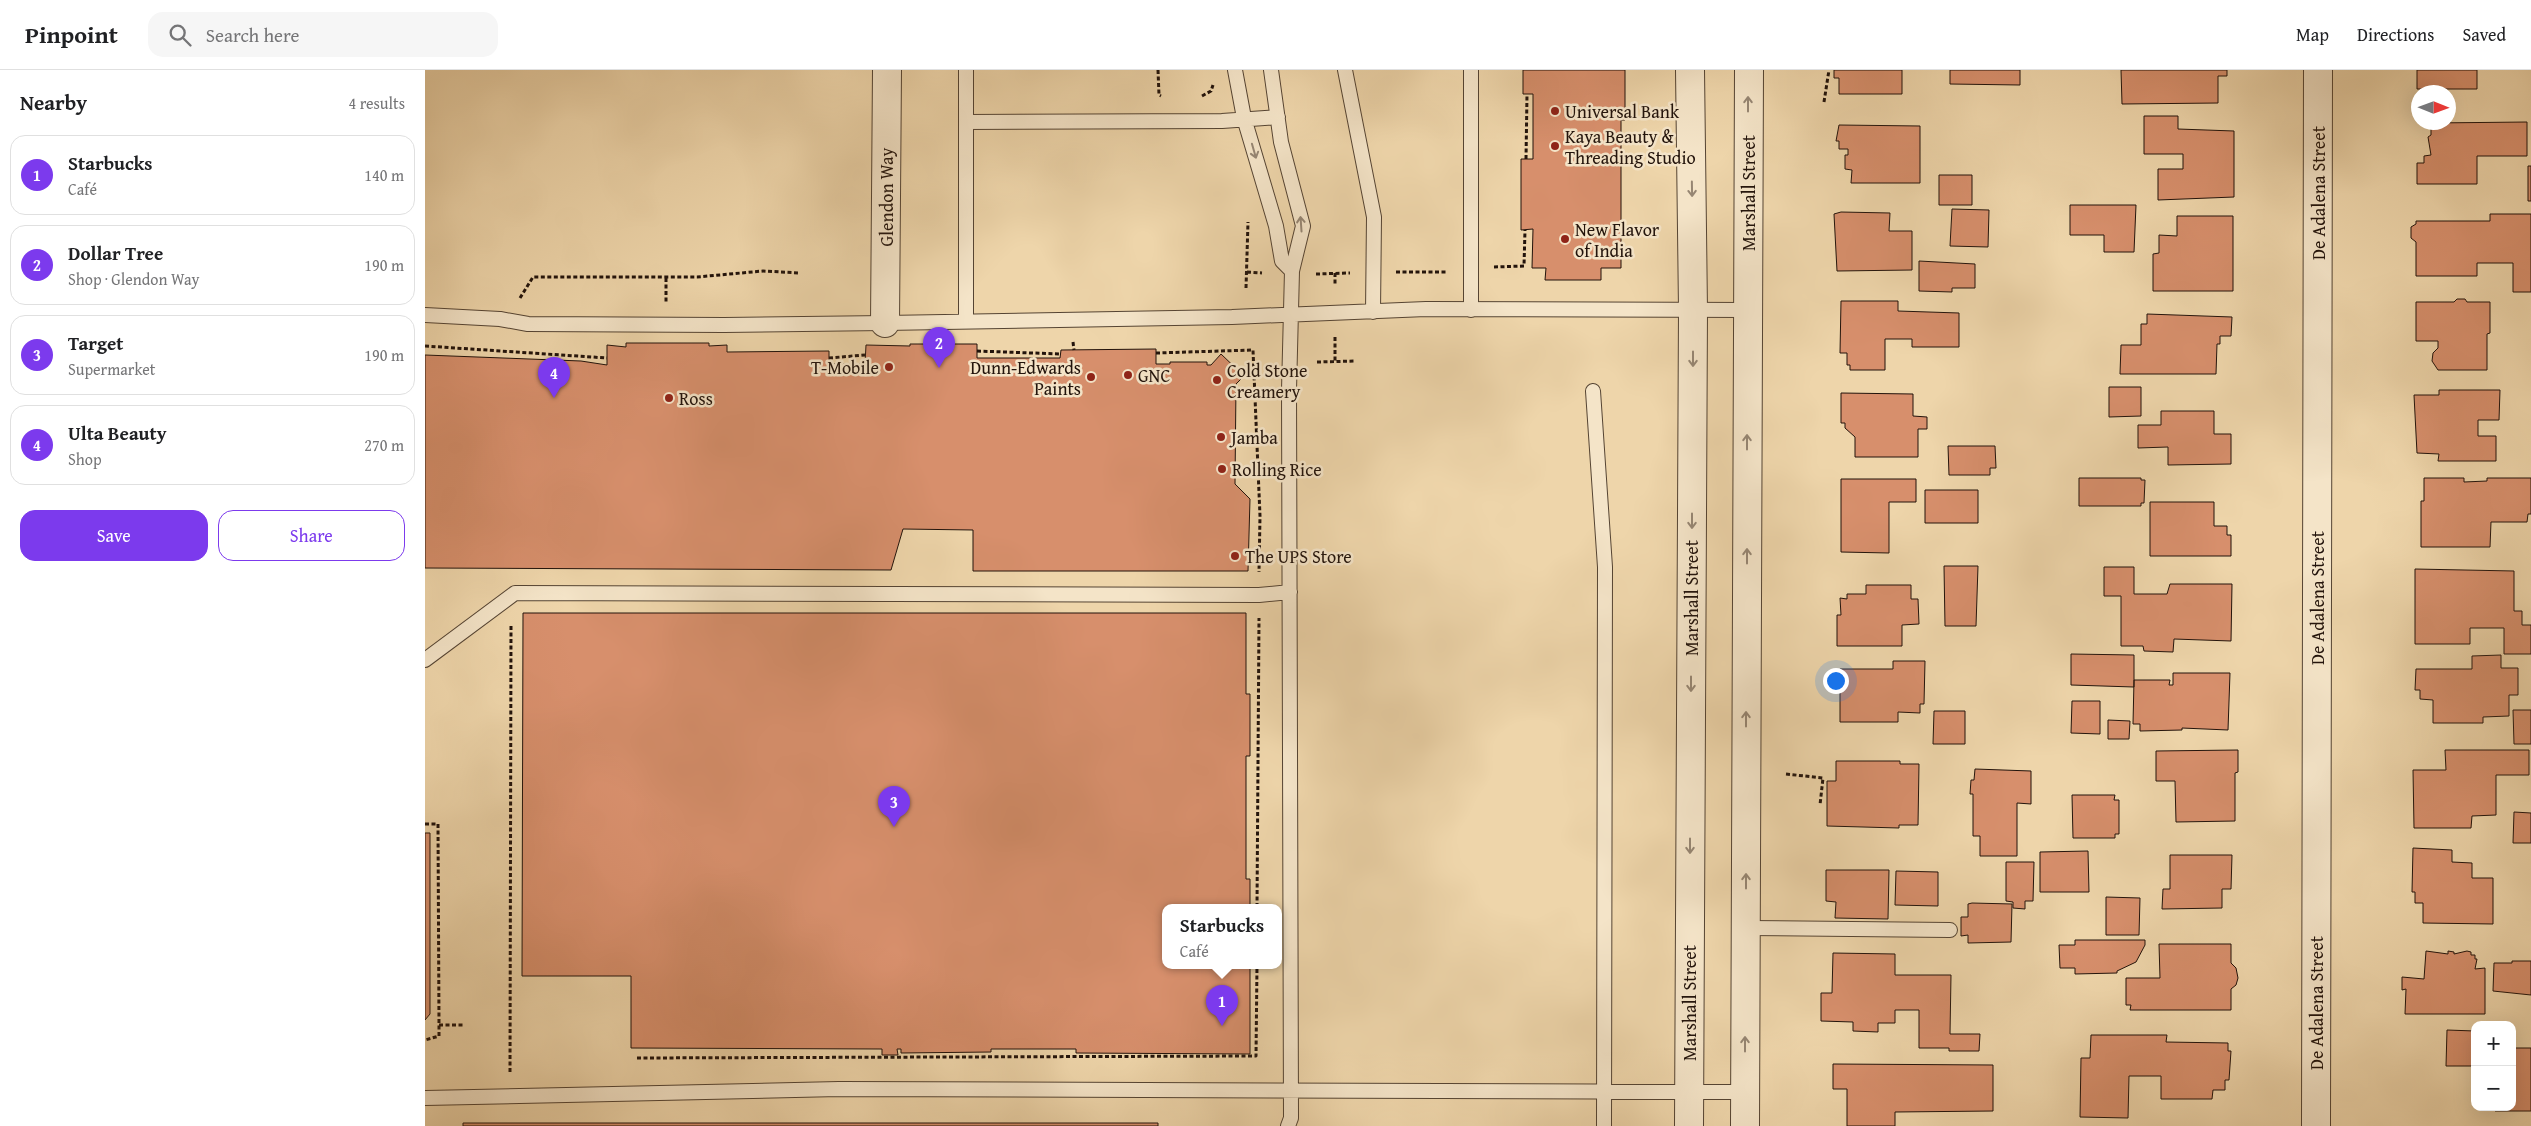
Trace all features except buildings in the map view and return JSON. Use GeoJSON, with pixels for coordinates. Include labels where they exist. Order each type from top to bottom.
{"type":"FeatureCollection","features":[{"type":"Feature","properties":{"kind":"street","name":"Glendon Way"},"geometry":{"type":"LineString","coordinates":[[885,323],[887,70]]}},
{"type":"Feature","properties":{"kind":"street","name":"Marshall Street"},"geometry":{"type":"LineString","coordinates":[[1689,1126],[1693,310],[1690,70]]}},
{"type":"Feature","properties":{"kind":"street","name":"Marshall Street"},"geometry":{"type":"LineString","coordinates":[[1745,1126],[1749,70]]}},
{"type":"Feature","properties":{"kind":"street","name":"De Adalena Street"},"geometry":{"type":"LineString","coordinates":[[2316,1126],[2318,70]]}},
{"type":"Feature","properties":{"kind":"lane"},"geometry":{"type":"LineString","coordinates":[[966,70],[966,320]]}},
{"type":"Feature","properties":{"kind":"lane"},"geometry":{"type":"LineString","coordinates":[[1235,70],[1244,118],[1276,226],[1282,261],[1293,272]]}},
{"type":"Feature","properties":{"kind":"lane"},"geometry":{"type":"LineString","coordinates":[[1271,70],[1281,142],[1303,226],[1293,272],[1291,314],[1291,1118],[1288,1126]]}},
{"type":"Feature","properties":{"kind":"lane"},"geometry":{"type":"LineString","coordinates":[[1345,70],[1374,217],[1373,312]]}},
{"type":"Feature","properties":{"kind":"lane"},"geometry":{"type":"LineString","coordinates":[[1471,70],[1471,310]]}},
{"type":"Feature","properties":{"kind":"lane"},"geometry":{"type":"LineString","coordinates":[[966,122],[1223,121],[1244,118],[1278,118]]}},
{"type":"Feature","properties":{"kind":"lane"},"geometry":{"type":"LineString","coordinates":[[425,314],[500,319],[528,324],[724,325],[1471,310],[1748,310]]}},
{"type":"Feature","properties":{"kind":"lane"},"geometry":{"type":"LineString","coordinates":[[1593,391],[1605,567],[1603,715],[1604,1126]]}},
{"type":"Feature","properties":{"kind":"lane"},"geometry":{"type":"LineString","coordinates":[[425,660],[515,592],[1259,595],[1290,592]]}},
{"type":"Feature","properties":{"kind":"lane"},"geometry":{"type":"LineString","coordinates":[[1745,928],[1950,930]]}},
{"type":"Feature","properties":{"kind":"lane"},"geometry":{"type":"LineString","coordinates":[[425,1098],[510,1098],[839,1089],[1745,1092]]}},
{"type":"Feature","properties":{"kind":"path"},"geometry":{"type":"LineString","coordinates":[[1158,70],[1159,95],[1169,96]]}},
{"type":"Feature","properties":{"kind":"path"},"geometry":{"type":"LineString","coordinates":[[1824,102],[1829,70]]}},
{"type":"Feature","properties":{"kind":"path"},"geometry":{"type":"LineString","coordinates":[[1199,98],[1211,91],[1214,79]]}},
{"type":"Feature","properties":{"kind":"path"},"geometry":{"type":"LineString","coordinates":[[1526,159],[1527,94]]}},
{"type":"Feature","properties":{"kind":"path"},"geometry":{"type":"LineString","coordinates":[[1246,288],[1249,232],[1247,214]]}},
{"type":"Feature","properties":{"kind":"path"},"geometry":{"type":"LineString","coordinates":[[1490,267],[1524,266],[1525,230]]}},
{"type":"Feature","properties":{"kind":"path"},"geometry":{"type":"LineString","coordinates":[[520,298],[533,277],[666,278],[763,271],[800,273]]}},
{"type":"Feature","properties":{"kind":"path"},"geometry":{"type":"LineString","coordinates":[[1247,272],[1268,273]]}},
{"type":"Feature","properties":{"kind":"path"},"geometry":{"type":"LineString","coordinates":[[1393,272],[1454,272]]}},
{"type":"Feature","properties":{"kind":"path"},"geometry":{"type":"LineString","coordinates":[[1335,273],[1335,284]]}},
{"type":"Feature","properties":{"kind":"path"},"geometry":{"type":"LineString","coordinates":[[1313,274],[1356,273]]}},
{"type":"Feature","properties":{"kind":"path"},"geometry":{"type":"LineString","coordinates":[[666,278],[666,302]]}},
{"type":"Feature","properties":{"kind":"path"},"geometry":{"type":"LineString","coordinates":[[1335,331],[1335,362]]}},
{"type":"Feature","properties":{"kind":"path"},"geometry":{"type":"LineString","coordinates":[[1245,342],[1245,350]]}},
{"type":"Feature","properties":{"kind":"path"},"geometry":{"type":"LineString","coordinates":[[425,346],[607,358]]}},
{"type":"Feature","properties":{"kind":"path"},"geometry":{"type":"LineString","coordinates":[[1156,353],[1253,350],[1260,516],[1257,904]]}},
{"type":"Feature","properties":{"kind":"path"},"geometry":{"type":"LineString","coordinates":[[977,351],[1061,354]]}},
{"type":"Feature","properties":{"kind":"path"},"geometry":{"type":"LineString","coordinates":[[829,358],[865,355]]}},
{"type":"Feature","properties":{"kind":"path"},"geometry":{"type":"LineString","coordinates":[[1317,362],[1357,361]]}},
{"type":"Feature","properties":{"kind":"path"},"geometry":{"type":"LineString","coordinates":[[510,1098],[511,595]]}},
{"type":"Feature","properties":{"kind":"path"},"geometry":{"type":"LineString","coordinates":[[1787,774],[1823,778],[1820,805]]}},
{"type":"Feature","properties":{"kind":"path"},"geometry":{"type":"LineString","coordinates":[[425,824],[438,824],[439,1025],[439,1036],[425,1040]]}},
{"type":"Feature","properties":{"kind":"path"},"geometry":{"type":"LineString","coordinates":[[637,1058],[1256,1056],[1257,969]]}},
{"type":"Feature","properties":{"kind":"path"},"geometry":{"type":"LineString","coordinates":[[439,1025],[463,1025]]}},
{"type":"Feature","properties":{"kind":"place","name":"Universal Bank"},"geometry":{"type":"Point","coordinates":[1555,111]}},
{"type":"Feature","properties":{"kind":"place","name":"Kaya Beauty & Threading Studio"},"geometry":{"type":"Point","coordinates":[1555,146]}},
{"type":"Feature","properties":{"kind":"place","name":"New Flavor of India"},"geometry":{"type":"Point","coordinates":[1565,239]}},
{"type":"Feature","properties":{"kind":"place","name":"T-Mobile"},"geometry":{"type":"Point","coordinates":[889,367]}},
{"type":"Feature","properties":{"kind":"place","name":"Dollar Tree"},"geometry":{"type":"Point","coordinates":[939,368]}},
{"type":"Feature","properties":{"kind":"place","name":"GNC"},"geometry":{"type":"Point","coordinates":[1128,375]}},
{"type":"Feature","properties":{"kind":"place","name":"Dunn-Edwards Paints"},"geometry":{"type":"Point","coordinates":[1091,377]}},
{"type":"Feature","properties":{"kind":"place","name":"Cold Stone Creamery"},"geometry":{"type":"Point","coordinates":[1217,380]}},
{"type":"Feature","properties":{"kind":"place","name":"Ulta Beauty"},"geometry":{"type":"Point","coordinates":[554,398]}},
{"type":"Feature","properties":{"kind":"place","name":"Ross"},"geometry":{"type":"Point","coordinates":[669,398]}},
{"type":"Feature","properties":{"kind":"place","name":"Jamba"},"geometry":{"type":"Point","coordinates":[1221,437]}},
{"type":"Feature","properties":{"kind":"place","name":"Rolling Rice"},"geometry":{"type":"Point","coordinates":[1222,469]}},
{"type":"Feature","properties":{"kind":"place","name":"The UPS Store"},"geometry":{"type":"Point","coordinates":[1235,556]}},
{"type":"Feature","properties":{"kind":"place","name":"Target"},"geometry":{"type":"Point","coordinates":[894,827]}},
{"type":"Feature","properties":{"kind":"place","name":"Starbucks"},"geometry":{"type":"Point","coordinates":[1222,1026]}}]}
